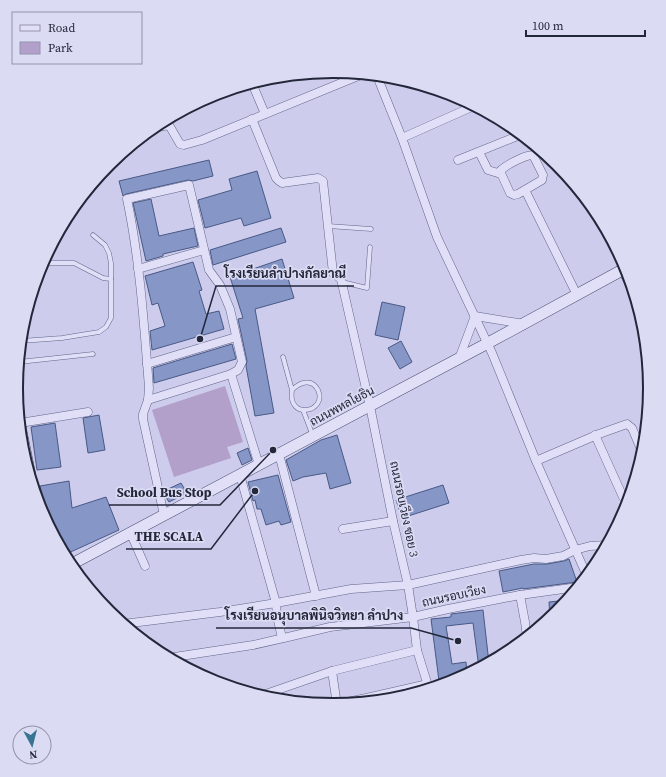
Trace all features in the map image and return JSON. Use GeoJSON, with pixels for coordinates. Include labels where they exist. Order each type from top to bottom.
{"type":"FeatureCollection","features":[{"type":"Feature","properties":{"kind":"main road","name":"ถนนพหลโยธิน"},"geometry":{"type":"LineString","coordinates":[[76,562],[459,359],[620,271]]}},
{"type":"Feature","properties":{"kind":"street"},"geometry":{"type":"LineString","coordinates":[[169,126],[180,144],[184,145],[202,140],[351,79]]}},
{"type":"Feature","properties":{"kind":"street"},"geometry":{"type":"LineString","coordinates":[[379,82],[402,138],[437,237],[488,343],[536,460],[584,570]]}},
{"type":"Feature","properties":{"kind":"street"},"geometry":{"type":"LineString","coordinates":[[254,89],[265,114]]}},
{"type":"Feature","properties":{"kind":"street"},"geometry":{"type":"LineString","coordinates":[[402,138],[468,109]]}},
{"type":"Feature","properties":{"kind":"street","name":"ถนนรอบเวียง ซอย 3"},"geometry":{"type":"LineString","coordinates":[[252,119],[276,178],[279,181],[282,183],[318,178],[323,181],[333,273],[341,279],[342,282],[370,406],[393,521],[408,586],[417,650],[426,684]]}},
{"type":"Feature","properties":{"kind":"street"},"geometry":{"type":"LineString","coordinates":[[458,160],[514,137]]}},
{"type":"Feature","properties":{"kind":"street"},"geometry":{"type":"LineString","coordinates":[[479,152],[488,170],[501,174]]}},
{"type":"Feature","properties":{"kind":"street"},"geometry":{"type":"LineString","coordinates":[[533,155],[543,178],[518,194],[514,194],[510,193],[501,174],[500,171],[503,169],[527,156],[533,155]]}},
{"type":"Feature","properties":{"kind":"street"},"geometry":{"type":"LineString","coordinates":[[148,400],[230,374],[238,370],[242,362],[230,309],[220,285],[209,270],[189,185],[127,199],[133,227],[143,304],[150,388],[143,419],[164,515]]}},
{"type":"Feature","properties":{"kind":"street"},"geometry":{"type":"LineString","coordinates":[[525,190],[577,295]]}},
{"type":"Feature","properties":{"kind":"street"},"geometry":{"type":"LineString","coordinates":[[138,269],[204,250]]}},
{"type":"Feature","properties":{"kind":"street"},"geometry":{"type":"LineString","coordinates":[[475,316],[524,324]]}},
{"type":"Feature","properties":{"kind":"street"},"geometry":{"type":"LineString","coordinates":[[459,359],[475,316]]}},
{"type":"Feature","properties":{"kind":"street"},"geometry":{"type":"LineString","coordinates":[[147,364],[236,337]]}},
{"type":"Feature","properties":{"kind":"street"},"geometry":{"type":"LineString","coordinates":[[230,374],[259,465]]}},
{"type":"Feature","properties":{"kind":"street"},"geometry":{"type":"LineString","coordinates":[[25,421],[88,412]]}},
{"type":"Feature","properties":{"kind":"street"},"geometry":{"type":"LineString","coordinates":[[536,460],[627,424],[632,428],[638,442]]}},
{"type":"Feature","properties":{"kind":"street"},"geometry":{"type":"LineString","coordinates":[[596,435],[623,496]]}},
{"type":"Feature","properties":{"kind":"street"},"geometry":{"type":"LineString","coordinates":[[279,454],[316,596]]}},
{"type":"Feature","properties":{"kind":"street"},"geometry":{"type":"LineString","coordinates":[[240,475],[276,603],[282,638]]}},
{"type":"Feature","properties":{"kind":"street"},"geometry":{"type":"LineString","coordinates":[[343,529],[393,521]]}},
{"type":"Feature","properties":{"kind":"street"},"geometry":{"type":"LineString","coordinates":[[130,532],[145,566]]}},
{"type":"Feature","properties":{"kind":"street"},"geometry":{"type":"LineString","coordinates":[[130,623],[220,612],[351,589],[408,586],[521,560],[534,558],[546,559],[563,556],[575,550],[590,546],[600,545]]}},
{"type":"Feature","properties":{"kind":"street","name":"ถนนรอบเวียง"},"geometry":{"type":"LineString","coordinates":[[177,656],[253,644],[330,627],[413,617],[520,595],[570,588]]}},
{"type":"Feature","properties":{"kind":"street"},"geometry":{"type":"LineString","coordinates":[[520,595],[526,631]]}},
{"type":"Feature","properties":{"kind":"street"},"geometry":{"type":"LineString","coordinates":[[270,692],[332,671],[417,650]]}},
{"type":"Feature","properties":{"kind":"street"},"geometry":{"type":"LineString","coordinates":[[332,671],[335,698]]}},
{"type":"Feature","properties":{"kind":"lane"},"geometry":{"type":"LineString","coordinates":[[328,226],[371,229]]}},
{"type":"Feature","properties":{"kind":"lane"},"geometry":{"type":"LineString","coordinates":[[27,341],[62,338],[98,332],[106,327],[111,318],[111,263],[109,253],[105,245],[93,234]]}},
{"type":"Feature","properties":{"kind":"lane"},"geometry":{"type":"LineString","coordinates":[[342,282],[367,288],[370,247]]}},
{"type":"Feature","properties":{"kind":"lane"},"geometry":{"type":"LineString","coordinates":[[50,263],[74,263],[103,278],[111,279]]}},
{"type":"Feature","properties":{"kind":"lane"},"geometry":{"type":"LineString","coordinates":[[25,361],[93,354]]}},
{"type":"Feature","properties":{"kind":"lane"},"geometry":{"type":"LineString","coordinates":[[283,357],[292,390],[293,402],[297,408],[310,410],[316,406],[319,400],[319,394],[317,388],[311,384],[304,382],[298,384],[292,390]]}},
{"type":"Feature","properties":{"kind":"lane"},"geometry":{"type":"LineString","coordinates":[[303,410],[313,436]]}},
{"type":"Feature","properties":{"kind":"lane"},"geometry":{"type":"LineString","coordinates":[[361,697],[411,688]]}},
{"type":"Feature","properties":{"kind":"green space"},"geometry":{"type":"Polygon","coordinates":[[[225,386],[243,442],[227,447],[231,458],[174,477],[152,410],[225,386]]]}},
{"type":"Feature","properties":{"kind":"building"},"geometry":{"type":"Polygon","coordinates":[[[209,160],[213,176],[193,181],[188,180],[126,194],[123,196],[119,181],[209,160]]]}},
{"type":"Feature","properties":{"kind":"building"},"geometry":{"type":"Polygon","coordinates":[[[257,171],[271,218],[244,226],[241,218],[205,228],[198,200],[232,190],[229,179],[257,171]]]}},
{"type":"Feature","properties":{"kind":"building"},"geometry":{"type":"Polygon","coordinates":[[[151,199],[159,236],[194,228],[198,246],[163,254],[163,256],[146,261],[133,203],[151,199]]]}},
{"type":"Feature","properties":{"kind":"building"},"geometry":{"type":"Polygon","coordinates":[[[281,228],[286,242],[213,265],[210,250],[281,228]]]}},
{"type":"Feature","properties":{"kind":"building"},"geometry":{"type":"Polygon","coordinates":[[[282,259],[294,298],[255,309],[274,413],[255,416],[246,366],[247,361],[238,319],[243,318],[230,277],[282,259]]]}},
{"type":"Feature","properties":{"kind":"building"},"geometry":{"type":"Polygon","coordinates":[[[193,262],[202,290],[199,291],[206,314],[219,311],[224,329],[152,350],[150,331],[165,326],[158,303],[152,305],[145,276],[193,262]]]}},
{"type":"Feature","properties":{"kind":"building"},"geometry":{"type":"Polygon","coordinates":[[[382,302],[405,307],[398,340],[375,335],[382,302]]]}},
{"type":"Feature","properties":{"kind":"building"},"geometry":{"type":"Polygon","coordinates":[[[401,341],[412,362],[400,369],[388,348],[401,341]]]}},
{"type":"Feature","properties":{"kind":"building"},"geometry":{"type":"Polygon","coordinates":[[[232,344],[236,359],[154,383],[153,368],[232,344]]]}},
{"type":"Feature","properties":{"kind":"building"},"geometry":{"type":"Polygon","coordinates":[[[99,415],[105,450],[88,453],[83,418],[99,415]]]}},
{"type":"Feature","properties":{"kind":"building"},"geometry":{"type":"Polygon","coordinates":[[[55,423],[61,467],[37,470],[31,427],[55,423]]]}},
{"type":"Feature","properties":{"kind":"building"},"geometry":{"type":"Polygon","coordinates":[[[337,435],[351,483],[330,489],[326,473],[303,477],[293,481],[286,460],[321,440],[337,435]]]}},
{"type":"Feature","properties":{"kind":"building"},"geometry":{"type":"Polygon","coordinates":[[[248,448],[252,460],[242,465],[237,453],[248,448]]]}},
{"type":"Feature","properties":{"kind":"building"},"geometry":{"type":"Polygon","coordinates":[[[278,475],[291,522],[281,525],[279,521],[266,525],[261,509],[257,509],[255,500],[253,501],[248,482],[278,475]]]}},
{"type":"Feature","properties":{"kind":"building"},"geometry":{"type":"Polygon","coordinates":[[[69,481],[72,508],[106,497],[119,530],[70,552],[55,526],[42,496],[40,486],[69,481]]]}},
{"type":"Feature","properties":{"kind":"building"},"geometry":{"type":"Polygon","coordinates":[[[181,483],[187,493],[169,502],[164,491],[181,483]]]}},
{"type":"Feature","properties":{"kind":"building"},"geometry":{"type":"Polygon","coordinates":[[[443,485],[449,503],[402,518],[396,500],[443,485]]]}},
{"type":"Feature","properties":{"kind":"building"},"geometry":{"type":"Polygon","coordinates":[[[569,559],[576,580],[575,582],[523,588],[503,592],[499,571],[534,564],[547,564],[569,559]]]}},
{"type":"Feature","properties":{"kind":"building"},"geometry":{"type":"Polygon","coordinates":[[[559,601],[550,610],[549,602],[559,601]]]}},
{"type":"Feature","properties":{"kind":"building"},"geometry":{"type":"Polygon","coordinates":[[[483,610],[488,657],[478,662],[473,623],[446,626],[452,664],[466,662],[467,669],[439,680],[431,619],[451,617],[451,614],[483,610]]]}},
{"type":"Feature","properties":{"kind":"place","name":"โรงเรียนลำปางกัลยาณี"},"geometry":{"type":"Point","coordinates":[200,339]}},
{"type":"Feature","properties":{"kind":"place","name":"School Bus Stop"},"geometry":{"type":"Point","coordinates":[273,450]}},
{"type":"Feature","properties":{"kind":"place","name":"THE SCALA"},"geometry":{"type":"Point","coordinates":[255,491]}},
{"type":"Feature","properties":{"kind":"place","name":"โรงเรียนอนุบาลพินิจวิทยา ลำปาง"},"geometry":{"type":"Point","coordinates":[458,641]}}]}
